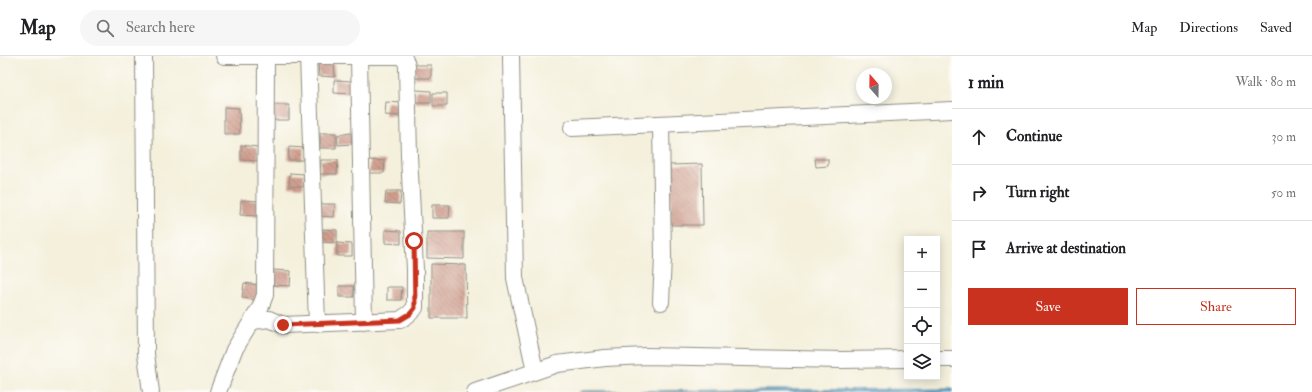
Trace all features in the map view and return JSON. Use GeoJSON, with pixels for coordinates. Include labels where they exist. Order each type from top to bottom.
{"type":"FeatureCollection","features":[{"type":"Feature","properties":{"kind":"street"},"geometry":{"type":"LineString","coordinates":[[144,56],[146,354],[151,392]]}},
{"type":"Feature","properties":{"kind":"street"},"geometry":{"type":"LineString","coordinates":[[224,56],[398,56],[404,58],[407,65],[416,297],[415,308],[410,314],[400,320],[283,325],[269,319],[253,321]]}},
{"type":"Feature","properties":{"kind":"street"},"geometry":{"type":"LineString","coordinates":[[218,392],[234,350],[253,321],[265,294],[266,56]]}},
{"type":"Feature","properties":{"kind":"street"},"geometry":{"type":"LineString","coordinates":[[308,56],[317,324]]}},
{"type":"Feature","properties":{"kind":"street"},"geometry":{"type":"LineString","coordinates":[[359,56],[364,322]]}},
{"type":"Feature","properties":{"kind":"street"},"geometry":{"type":"LineString","coordinates":[[511,56],[515,278],[535,371]]}},
{"type":"Feature","properties":{"kind":"street"},"geometry":{"type":"LineString","coordinates":[[572,128],[952,110]]}},
{"type":"Feature","properties":{"kind":"street"},"geometry":{"type":"LineString","coordinates":[[661,124],[663,257],[661,302]]}},
{"type":"Feature","properties":{"kind":"street"},"geometry":{"type":"LineString","coordinates":[[475,392],[557,364],[605,358],[646,356],[842,360],[904,359]]}},
{"type":"Feature","properties":{"kind":"street"},"geometry":{"type":"LineString","coordinates":[[940,359],[952,359]]}},
{"type":"Feature","properties":{"kind":"water"},"geometry":{"type":"Polygon","coordinates":[[[952,389],[952,392],[579,392],[582,391],[952,389]]]}},
{"type":"Feature","properties":{"kind":"building"},"geometry":{"type":"Polygon","coordinates":[[[318,63],[334,64],[335,77],[319,76],[318,63]]]}},
{"type":"Feature","properties":{"kind":"building"},"geometry":{"type":"Polygon","coordinates":[[[415,65],[431,65],[431,78],[415,78],[415,65]]]}},
{"type":"Feature","properties":{"kind":"building"},"geometry":{"type":"Polygon","coordinates":[[[334,80],[352,81],[352,94],[334,93],[334,80]]]}},
{"type":"Feature","properties":{"kind":"building"},"geometry":{"type":"Polygon","coordinates":[[[416,90],[431,91],[431,103],[415,103],[416,90]]]}},
{"type":"Feature","properties":{"kind":"building"},"geometry":{"type":"Polygon","coordinates":[[[433,93],[447,93],[447,106],[433,106],[433,93]]]}},
{"type":"Feature","properties":{"kind":"building"},"geometry":{"type":"Polygon","coordinates":[[[386,102],[402,103],[401,116],[385,115],[386,102]]]}},
{"type":"Feature","properties":{"kind":"building"},"geometry":{"type":"Polygon","coordinates":[[[271,105],[289,105],[289,120],[271,120],[271,105]]]}},
{"type":"Feature","properties":{"kind":"building"},"geometry":{"type":"Polygon","coordinates":[[[224,107],[239,108],[240,134],[224,134],[224,107]]]}},
{"type":"Feature","properties":{"kind":"building"},"geometry":{"type":"Polygon","coordinates":[[[320,133],[336,133],[336,148],[320,148],[320,133]]]}},
{"type":"Feature","properties":{"kind":"building"},"geometry":{"type":"Polygon","coordinates":[[[351,133],[352,144],[338,145],[337,135],[351,133]]]}},
{"type":"Feature","properties":{"kind":"building"},"geometry":{"type":"Polygon","coordinates":[[[241,145],[258,147],[257,161],[241,160],[241,145]]]}},
{"type":"Feature","properties":{"kind":"building"},"geometry":{"type":"Polygon","coordinates":[[[289,147],[304,148],[303,160],[288,160],[289,147]]]}},
{"type":"Feature","properties":{"kind":"building"},"geometry":{"type":"Polygon","coordinates":[[[815,159],[828,159],[828,166],[816,167],[815,159]]]}},
{"type":"Feature","properties":{"kind":"building"},"geometry":{"type":"Polygon","coordinates":[[[321,160],[338,160],[337,174],[320,174],[321,160]]]}},
{"type":"Feature","properties":{"kind":"building"},"geometry":{"type":"Polygon","coordinates":[[[369,160],[385,161],[384,173],[369,173],[369,160]]]}},
{"type":"Feature","properties":{"kind":"building"},"geometry":{"type":"Polygon","coordinates":[[[702,164],[703,225],[671,225],[670,165],[702,164]]]}},
{"type":"Feature","properties":{"kind":"building"},"geometry":{"type":"Polygon","coordinates":[[[290,173],[304,174],[303,187],[289,186],[290,173]]]}},
{"type":"Feature","properties":{"kind":"building"},"geometry":{"type":"Polygon","coordinates":[[[386,191],[401,191],[400,204],[385,203],[386,191]]]}},
{"type":"Feature","properties":{"kind":"building"},"geometry":{"type":"Polygon","coordinates":[[[241,200],[259,201],[258,216],[240,215],[241,200]]]}},
{"type":"Feature","properties":{"kind":"building"},"geometry":{"type":"Polygon","coordinates":[[[320,204],[335,204],[334,217],[319,216],[320,204]]]}},
{"type":"Feature","properties":{"kind":"building"},"geometry":{"type":"Polygon","coordinates":[[[432,205],[450,205],[449,218],[432,218],[432,205]]]}},
{"type":"Feature","properties":{"kind":"building"},"geometry":{"type":"Polygon","coordinates":[[[322,229],[337,230],[337,243],[321,242],[322,229]]]}},
{"type":"Feature","properties":{"kind":"building"},"geometry":{"type":"Polygon","coordinates":[[[385,230],[401,231],[401,244],[385,243],[385,230]]]}},
{"type":"Feature","properties":{"kind":"building"},"geometry":{"type":"Polygon","coordinates":[[[427,232],[464,232],[464,259],[427,258],[427,232]]]}},
{"type":"Feature","properties":{"kind":"building"},"geometry":{"type":"Polygon","coordinates":[[[337,243],[352,244],[352,256],[337,256],[337,243]]]}},
{"type":"Feature","properties":{"kind":"building"},"geometry":{"type":"Polygon","coordinates":[[[431,264],[466,265],[467,318],[431,318],[431,264]]]}},
{"type":"Feature","properties":{"kind":"building"},"geometry":{"type":"Polygon","coordinates":[[[273,270],[291,271],[290,286],[271,285],[273,270]]]}},
{"type":"Feature","properties":{"kind":"building"},"geometry":{"type":"Polygon","coordinates":[[[244,283],[259,285],[257,300],[242,298],[244,283]]]}},
{"type":"Feature","properties":{"kind":"building"},"geometry":{"type":"Polygon","coordinates":[[[339,286],[354,286],[354,297],[339,297],[339,286]]]}},
{"type":"Feature","properties":{"kind":"building"},"geometry":{"type":"Polygon","coordinates":[[[387,287],[402,287],[401,300],[387,300],[387,287]]]}},
{"type":"Feature","properties":{"kind":"route"},"geometry":{"type":"LineString","coordinates":[[283,325],[400,320],[410,314],[415,308],[416,297],[414,241]]}}]}
